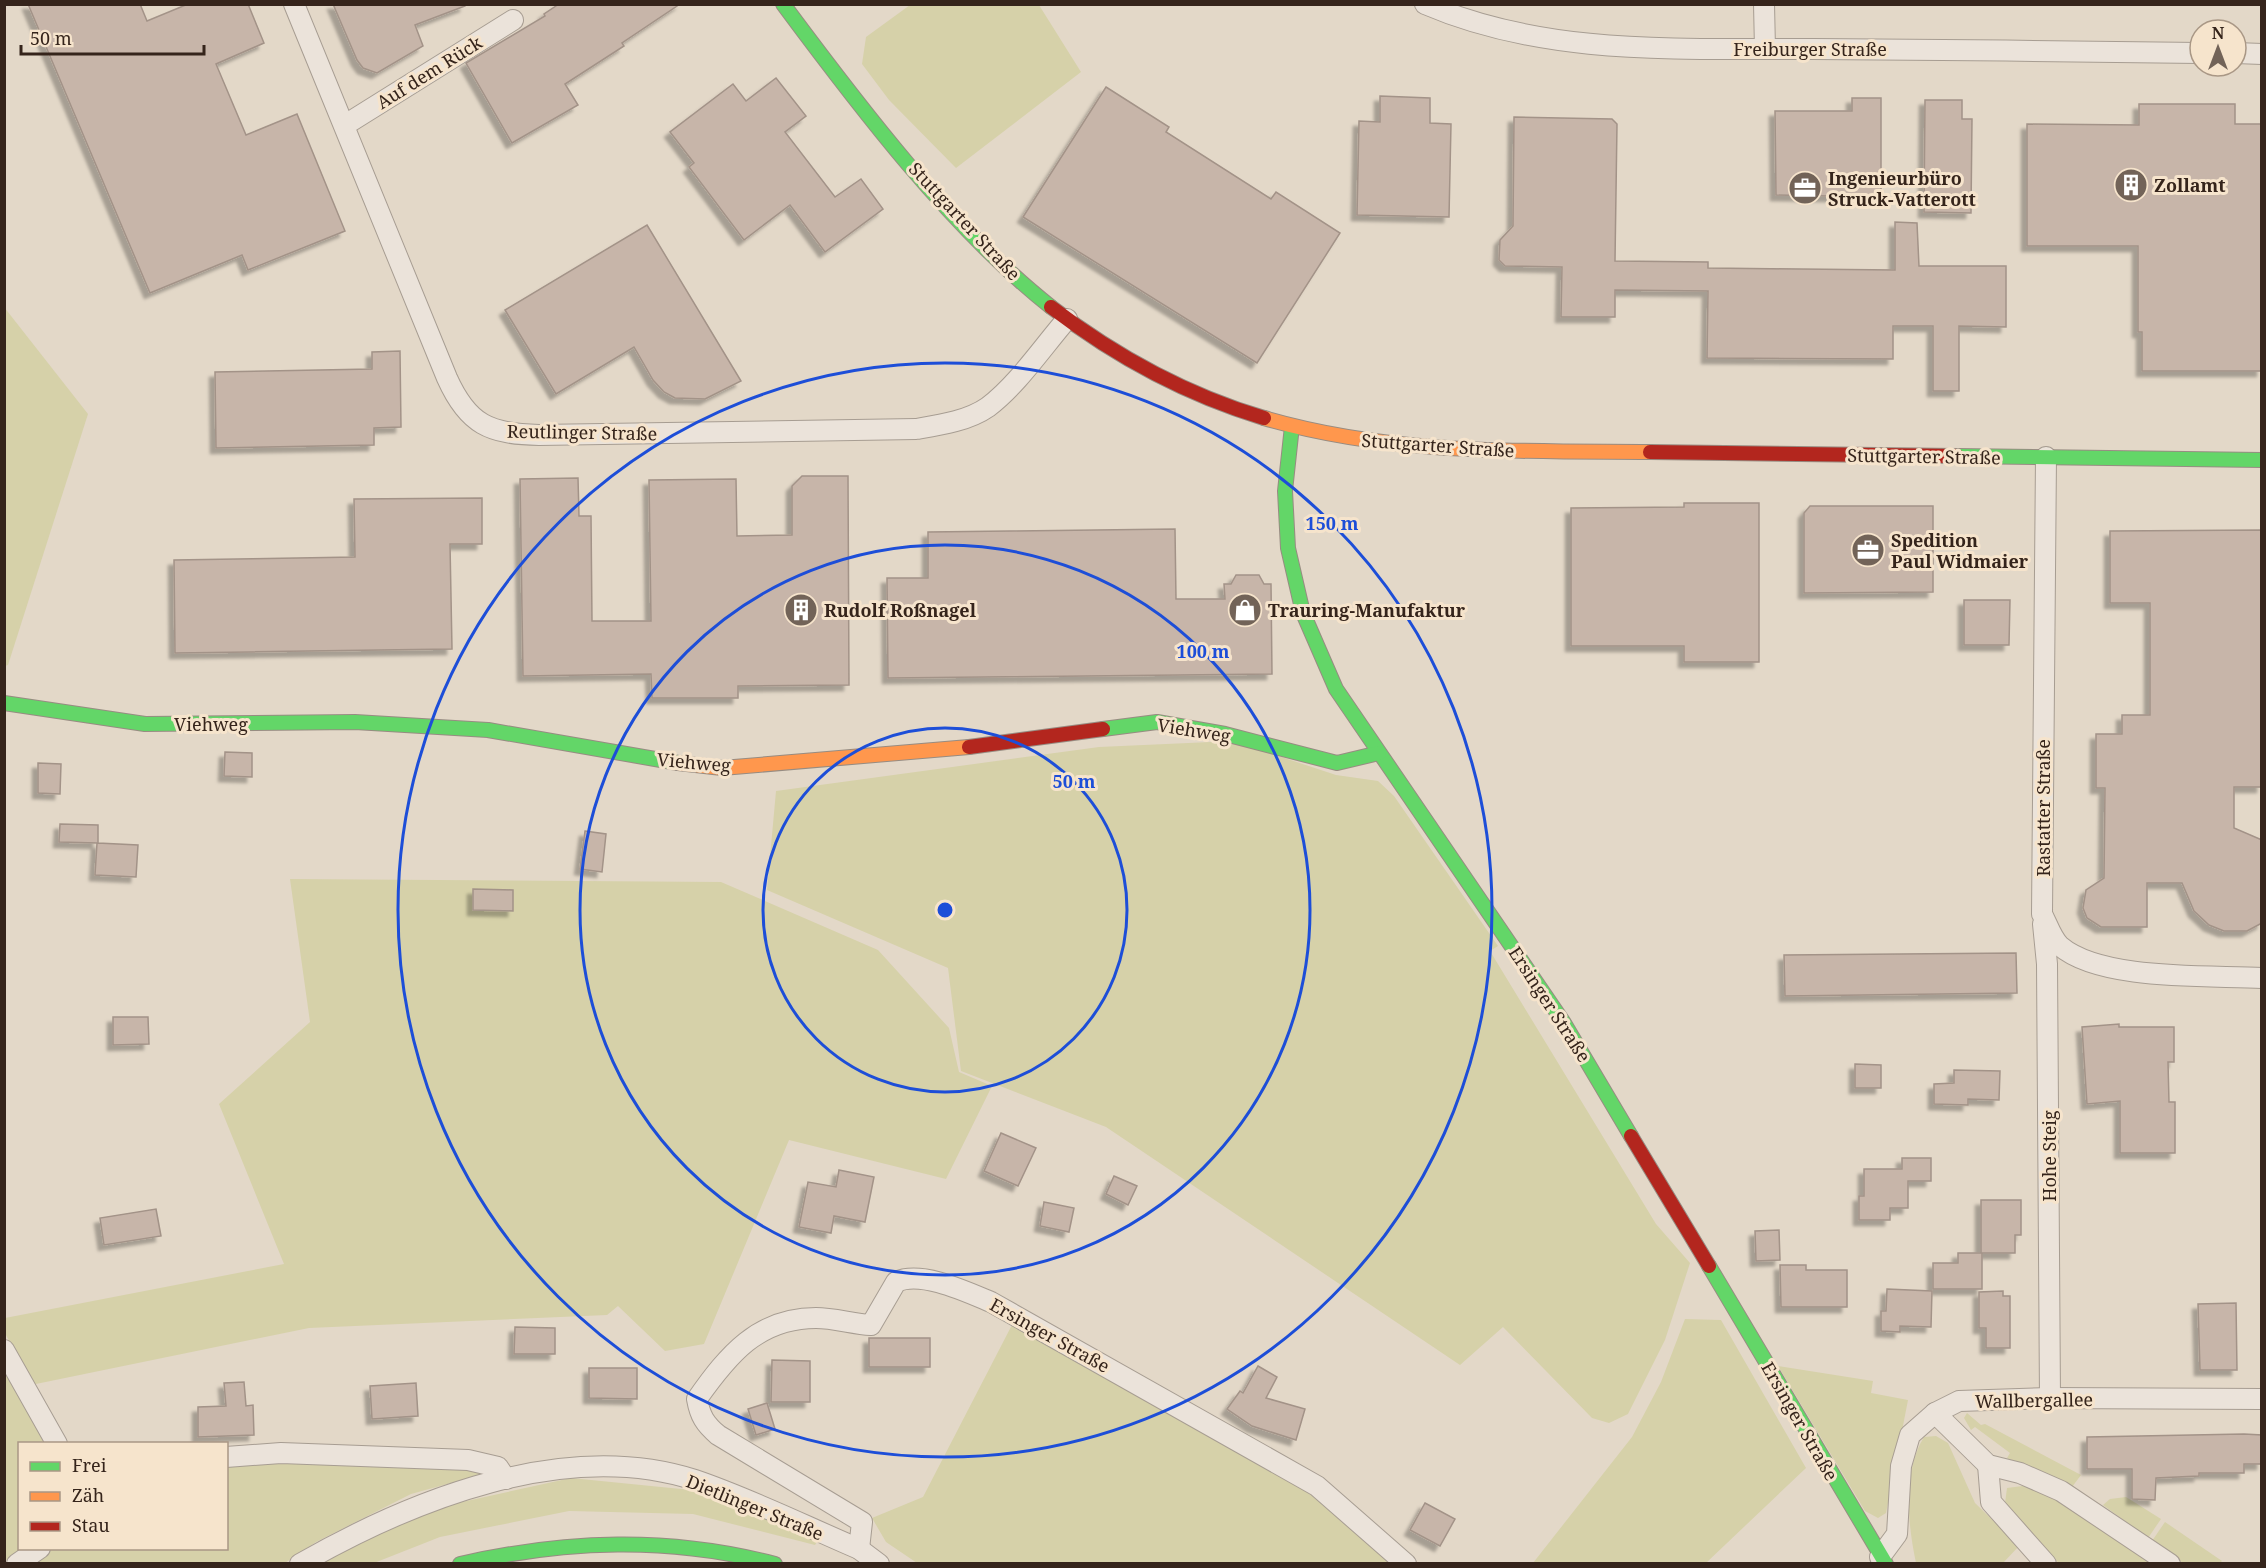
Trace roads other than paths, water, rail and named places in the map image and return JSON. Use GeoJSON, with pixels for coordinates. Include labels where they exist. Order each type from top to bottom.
{"type":"FeatureCollection","features":[{"type":"Feature","properties":{"kind":"street","name":"Reutlinger Straße"},"geometry":{"type":"LineString","coordinates":[[294,4],[453,392],[473,419],[485,428],[510,435],[916,429],[953,422],[987,408],[1067,319]]}},
{"type":"Feature","properties":{"kind":"street","name":"Stuttgarter Straße"},"geometry":{"type":"LineString","coordinates":[[783,4],[871,118],[967,229],[1019,280],[1067,319],[1113,350],[1175,384],[1208,400],[1292,426],[1390,444],[1461,450],[2262,460]]}},
{"type":"Feature","properties":{"kind":"street","name":"Freiburger Straße"},"geometry":{"type":"LineString","coordinates":[[1425,4],[1494,30],[1559,41],[1629,47],[2188,53]]}},
{"type":"Feature","properties":{"kind":"street"},"geometry":{"type":"LineString","coordinates":[[1764,4],[1765,49]]}},
{"type":"Feature","properties":{"kind":"street","name":"Auf dem Rück"},"geometry":{"type":"LineString","coordinates":[[345,125],[513,20]]}},
{"type":"Feature","properties":{"kind":"street","name":"Ersinger Straße"},"geometry":{"type":"LineString","coordinates":[[1292,426],[1286,459],[1285,522],[1291,565],[1301,603],[1319,654],[1336,689],[1564,1023],[1883,1560]]}},
{"type":"Feature","properties":{"kind":"street","name":"Rastatter Straße"},"geometry":{"type":"LineString","coordinates":[[2046,457],[2042,914],[2059,945],[2090,963],[2126,971],[2262,978]]}},
{"type":"Feature","properties":{"kind":"street","name":"Viehweg"},"geometry":{"type":"LineString","coordinates":[[4,703],[145,724],[355,722],[488,730],[682,764],[722,768],[930,752],[1157,722],[1225,734],[1338,763],[1379,753]]}},
{"type":"Feature","properties":{"kind":"street","name":"Hohe Steig"},"geometry":{"type":"LineString","coordinates":[[2042,914],[2047,964],[2050,1398]]}},
{"type":"Feature","properties":{"kind":"street","name":"Ersinger Straße"},"geometry":{"type":"LineString","coordinates":[[697,1399],[715,1373],[754,1334],[780,1322],[819,1318],[871,1325],[896,1282],[913,1278],[954,1286],[991,1302],[1048,1333],[1317,1486],[1406,1563]]}},
{"type":"Feature","properties":{"kind":"street"},"geometry":{"type":"LineString","coordinates":[[4,1350],[56,1442]]}},
{"type":"Feature","properties":{"kind":"street","name":"Wallbergallee"},"geometry":{"type":"LineString","coordinates":[[1883,1560],[1897,1534],[1901,1466],[1910,1435],[1935,1413],[1959,1401],[2050,1398],[2262,1399]]}},
{"type":"Feature","properties":{"kind":"street","name":"Dietlinger Straße"},"geometry":{"type":"LineString","coordinates":[[697,1399],[700,1415],[707,1426],[718,1435],[862,1522],[859,1549]]}},
{"type":"Feature","properties":{"kind":"street"},"geometry":{"type":"LineString","coordinates":[[1935,1413],[1988,1465],[2020,1473],[2061,1491],[2170,1563]]}},
{"type":"Feature","properties":{"kind":"street"},"geometry":{"type":"LineString","coordinates":[[228,1457],[281,1453],[468,1460],[498,1467],[506,1479]]}},
{"type":"Feature","properties":{"kind":"street"},"geometry":{"type":"LineString","coordinates":[[1988,1465],[1991,1502],[2046,1563]]}},
{"type":"Feature","properties":{"kind":"street","name":"Dietlinger Straße"},"geometry":{"type":"LineString","coordinates":[[300,1563],[372,1526],[436,1498],[506,1479],[582,1467],[627,1469],[680,1477],[739,1497],[859,1549],[879,1563]]}},
{"type":"Feature","properties":{"kind":"street"},"geometry":{"type":"LineString","coordinates":[[460,1563],[560,1546],[630,1543],[705,1549],[775,1563]]}},
{"type":"Feature","properties":{"kind":"street"},"geometry":{"type":"LineString","coordinates":[[17,1563],[37,1550]]}},
{"type":"Feature","properties":{"kind":"place","name":"Zollamt"},"geometry":{"type":"Point","coordinates":[2131,185]}},
{"type":"Feature","properties":{"kind":"place","name":"Ingenieurbüro Struck-Vatterott"},"geometry":{"type":"Point","coordinates":[1805,188]}},
{"type":"Feature","properties":{"kind":"place","name":"Spedition Paul Widmaier"},"geometry":{"type":"Point","coordinates":[1868,550]}},
{"type":"Feature","properties":{"kind":"place","name":"Rudolf Roßnagel"},"geometry":{"type":"Point","coordinates":[801,610]}},
{"type":"Feature","properties":{"kind":"place","name":"Trauring-Manufaktur"},"geometry":{"type":"Point","coordinates":[1245,610]}}]}
